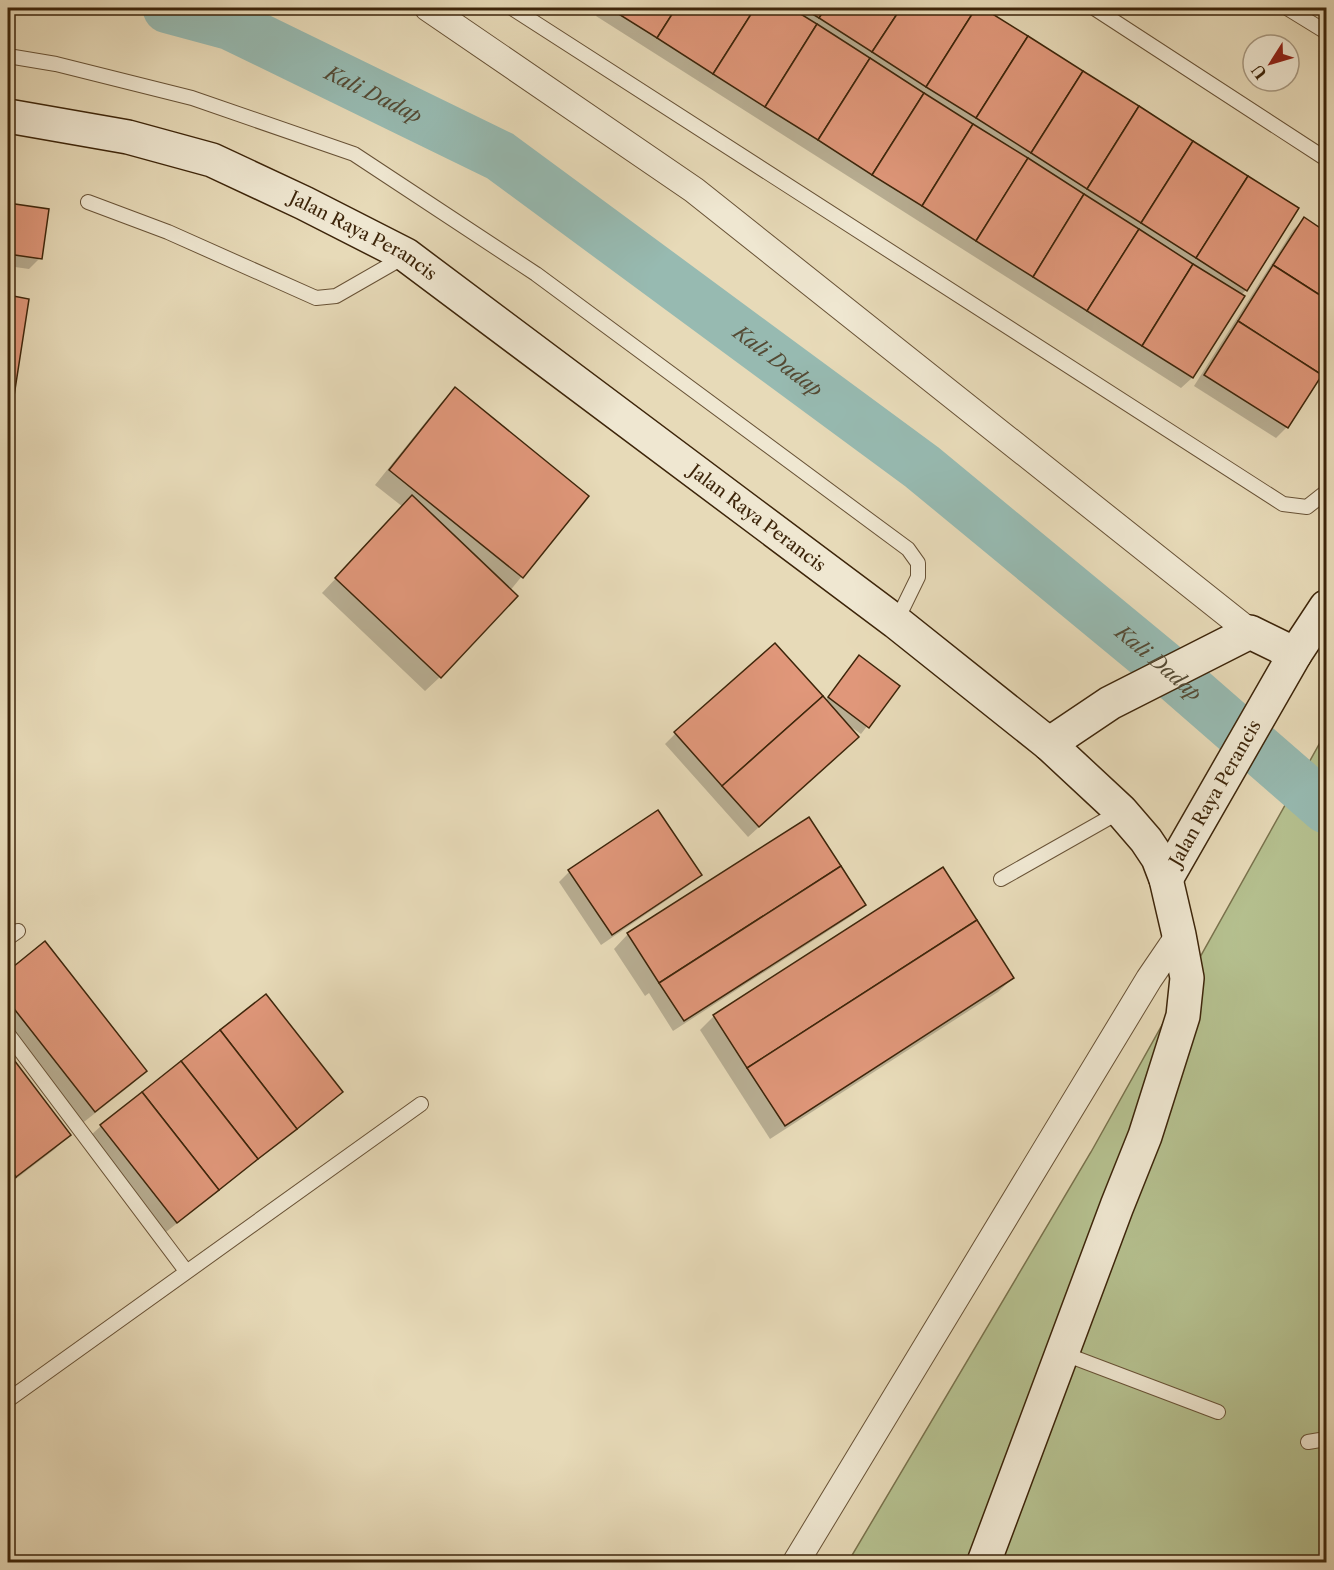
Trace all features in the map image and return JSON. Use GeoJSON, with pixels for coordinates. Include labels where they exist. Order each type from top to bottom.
{"type":"FeatureCollection","features":[{"type":"Feature","properties":{"kind":"street"},"geometry":{"type":"LineString","coordinates":[[428,8],[694,190],[1250,632],[1295,654]]}},
{"type":"Feature","properties":{"kind":"street","name":"Jalan Raya Perancis"},"geometry":{"type":"LineString","coordinates":[[8,116],[128,137],[212,160],[304,203],[406,255],[896,622],[1049,744],[1121,811],[1158,858],[1166,879]]}},
{"type":"Feature","properties":{"kind":"street","name":"Jalan Raya Perancis"},"geometry":{"type":"LineString","coordinates":[[1166,879],[1295,654],[1326,607]]}},
{"type":"Feature","properties":{"kind":"street"},"geometry":{"type":"LineString","coordinates":[[1049,744],[1110,704],[1250,632]]}},
{"type":"Feature","properties":{"kind":"street"},"geometry":{"type":"LineString","coordinates":[[984,1563],[1145,1136],[1183,1016],[1186,978],[1166,879]]}},
{"type":"Feature","properties":{"kind":"street"},"geometry":{"type":"LineString","coordinates":[[796,1563],[1149,980],[1179,935]]}},
{"type":"Feature","properties":{"kind":"lane"},"geometry":{"type":"LineString","coordinates":[[512,8],[1283,504],[1307,507],[1326,492]]}},
{"type":"Feature","properties":{"kind":"lane"},"geometry":{"type":"LineString","coordinates":[[1094,8],[1326,159]]}},
{"type":"Feature","properties":{"kind":"lane"},"geometry":{"type":"LineString","coordinates":[[1287,8],[1326,32]]}},
{"type":"Feature","properties":{"kind":"lane"},"geometry":{"type":"LineString","coordinates":[[8,56],[56,64],[192,98],[354,154],[536,274],[908,549],[918,563],[918,577],[896,622]]}},
{"type":"Feature","properties":{"kind":"lane"},"geometry":{"type":"LineString","coordinates":[[88,202],[168,232],[316,298],[336,296],[406,255]]}},
{"type":"Feature","properties":{"kind":"lane"},"geometry":{"type":"LineString","coordinates":[[1000,879],[1121,811]]}},
{"type":"Feature","properties":{"kind":"lane"},"geometry":{"type":"LineString","coordinates":[[8,1034],[186,1271]]}},
{"type":"Feature","properties":{"kind":"lane"},"geometry":{"type":"LineString","coordinates":[[8,1400],[421,1104]]}},
{"type":"Feature","properties":{"kind":"lane"},"geometry":{"type":"LineString","coordinates":[[1062,1353],[1218,1412]]}},
{"type":"Feature","properties":{"kind":"lane"},"geometry":{"type":"LineString","coordinates":[[1308,1442],[1326,1439]]}},
{"type":"Feature","properties":{"kind":"green space"},"geometry":{"type":"Polygon","coordinates":[[[1326,732],[1326,1562],[848,1562],[1091,1152],[1326,732]]]}},
{"type":"Feature","properties":{"kind":"building"},"geometry":{"type":"Polygon","coordinates":[[[609,8],[676,8],[657,38],[609,8]]]}},
{"type":"Feature","properties":{"kind":"building"},"geometry":{"type":"Polygon","coordinates":[[[676,8],[755,8],[713,74],[657,38],[676,8]]]}},
{"type":"Feature","properties":{"kind":"building"},"geometry":{"type":"Polygon","coordinates":[[[755,8],[791,8],[817,24],[765,107],[713,74],[755,8]]]}},
{"type":"Feature","properties":{"kind":"building"},"geometry":{"type":"Polygon","coordinates":[[[802,8],[826,8],[819,18],[802,8]]]}},
{"type":"Feature","properties":{"kind":"building"},"geometry":{"type":"Polygon","coordinates":[[[826,8],[901,8],[872,52],[819,18],[826,8]]]}},
{"type":"Feature","properties":{"kind":"building"},"geometry":{"type":"Polygon","coordinates":[[[901,8],[976,8],[926,87],[872,52],[901,8]]]}},
{"type":"Feature","properties":{"kind":"building"},"geometry":{"type":"Polygon","coordinates":[[[976,8],[983,8],[1028,36],[976,118],[926,87],[976,8]]]}},
{"type":"Feature","properties":{"kind":"building"},"geometry":{"type":"Polygon","coordinates":[[[817,24],[870,58],[818,140],[765,107],[817,24]]]}},
{"type":"Feature","properties":{"kind":"building"},"geometry":{"type":"Polygon","coordinates":[[[1028,36],[1083,71],[1031,153],[976,118],[1028,36]]]}},
{"type":"Feature","properties":{"kind":"building"},"geometry":{"type":"Polygon","coordinates":[[[870,58],[924,93],[872,175],[818,140],[870,58]]]}},
{"type":"Feature","properties":{"kind":"building"},"geometry":{"type":"Polygon","coordinates":[[[1083,71],[1139,106],[1087,189],[1031,153],[1083,71]]]}},
{"type":"Feature","properties":{"kind":"building"},"geometry":{"type":"Polygon","coordinates":[[[924,93],[973,124],[922,206],[872,175],[924,93]]]}},
{"type":"Feature","properties":{"kind":"building"},"geometry":{"type":"Polygon","coordinates":[[[1139,106],[1193,141],[1141,223],[1087,189],[1139,106]]]}},
{"type":"Feature","properties":{"kind":"building"},"geometry":{"type":"Polygon","coordinates":[[[973,124],[1028,158],[976,241],[922,206],[973,124]]]}},
{"type":"Feature","properties":{"kind":"building"},"geometry":{"type":"Polygon","coordinates":[[[1193,141],[1248,176],[1196,258],[1141,223],[1193,141]]]}},
{"type":"Feature","properties":{"kind":"building"},"geometry":{"type":"Polygon","coordinates":[[[1028,158],[1084,194],[1033,277],[976,241],[1028,158]]]}},
{"type":"Feature","properties":{"kind":"building"},"geometry":{"type":"Polygon","coordinates":[[[1248,176],[1299,208],[1247,291],[1196,258],[1248,176]]]}},
{"type":"Feature","properties":{"kind":"building"},"geometry":{"type":"Polygon","coordinates":[[[1084,194],[1139,229],[1087,311],[1033,277],[1084,194]]]}},
{"type":"Feature","properties":{"kind":"building"},"geometry":{"type":"Polygon","coordinates":[[[8,203],[49,209],[42,259],[8,254],[8,203]]]}},
{"type":"Feature","properties":{"kind":"building"},"geometry":{"type":"Polygon","coordinates":[[[1304,217],[1326,232],[1326,299],[1273,265],[1304,217]]]}},
{"type":"Feature","properties":{"kind":"building"},"geometry":{"type":"Polygon","coordinates":[[[1139,229],[1193,264],[1142,346],[1087,311],[1139,229]]]}},
{"type":"Feature","properties":{"kind":"building"},"geometry":{"type":"Polygon","coordinates":[[[1193,264],[1245,296],[1193,378],[1142,346],[1193,264]]]}},
{"type":"Feature","properties":{"kind":"building"},"geometry":{"type":"Polygon","coordinates":[[[1273,265],[1326,299],[1326,367],[1322,375],[1238,321],[1273,265]]]}},
{"type":"Feature","properties":{"kind":"building"},"geometry":{"type":"Polygon","coordinates":[[[8,295],[29,299],[8,435],[8,295]]]}},
{"type":"Feature","properties":{"kind":"building"},"geometry":{"type":"Polygon","coordinates":[[[1238,321],[1322,375],[1288,428],[1204,375],[1238,321]]]}},
{"type":"Feature","properties":{"kind":"building"},"geometry":{"type":"Polygon","coordinates":[[[455,387],[589,496],[523,578],[389,470],[455,387]]]}},
{"type":"Feature","properties":{"kind":"building"},"geometry":{"type":"Polygon","coordinates":[[[412,495],[518,596],[441,678],[335,578],[412,495]]]}},
{"type":"Feature","properties":{"kind":"building"},"geometry":{"type":"Polygon","coordinates":[[[775,643],[823,696],[722,786],[674,732],[775,643]]]}},
{"type":"Feature","properties":{"kind":"building"},"geometry":{"type":"Polygon","coordinates":[[[859,655],[900,686],[869,728],[828,697],[859,655]]]}},
{"type":"Feature","properties":{"kind":"building"},"geometry":{"type":"Polygon","coordinates":[[[823,696],[859,737],[759,827],[722,786],[823,696]]]}},
{"type":"Feature","properties":{"kind":"building"},"geometry":{"type":"Polygon","coordinates":[[[658,810],[702,875],[612,935],[568,870],[658,810]]]}},
{"type":"Feature","properties":{"kind":"building"},"geometry":{"type":"Polygon","coordinates":[[[809,817],[841,866],[659,983],[627,933],[809,817]]]}},
{"type":"Feature","properties":{"kind":"building"},"geometry":{"type":"Polygon","coordinates":[[[841,866],[866,905],[684,1021],[659,983],[841,866]]]}},
{"type":"Feature","properties":{"kind":"building"},"geometry":{"type":"Polygon","coordinates":[[[943,867],[977,920],[747,1068],[713,1015],[943,867]]]}},
{"type":"Feature","properties":{"kind":"building"},"geometry":{"type":"Polygon","coordinates":[[[977,920],[1014,978],[785,1126],[747,1068],[977,920]]]}},
{"type":"Feature","properties":{"kind":"building"},"geometry":{"type":"Polygon","coordinates":[[[45,941],[147,1071],[95,1112],[8,1001],[8,971],[45,941]]]}},
{"type":"Feature","properties":{"kind":"building"},"geometry":{"type":"Polygon","coordinates":[[[266,994],[343,1092],[297,1129],[220,1030],[266,994]]]}},
{"type":"Feature","properties":{"kind":"building"},"geometry":{"type":"Polygon","coordinates":[[[220,1030],[297,1129],[258,1159],[181,1061],[220,1030]]]}},
{"type":"Feature","properties":{"kind":"building"},"geometry":{"type":"Polygon","coordinates":[[[8,1052],[71,1135],[16,1177],[8,1165],[8,1052]]]}},
{"type":"Feature","properties":{"kind":"building"},"geometry":{"type":"Polygon","coordinates":[[[181,1061],[258,1159],[219,1190],[142,1092],[181,1061]]]}},
{"type":"Feature","properties":{"kind":"building"},"geometry":{"type":"Polygon","coordinates":[[[142,1092],[219,1190],[177,1223],[100,1125],[142,1092]]]}},
{"type":"Feature","properties":{"kind":"building"},"geometry":{"type":"Polygon","coordinates":[[[8,1165],[16,1177],[8,1183],[8,1165]]]}},
{"type":"Feature","properties":{"kind":"waterway","name":"Kali Dadap"},"geometry":{"type":"LineString","coordinates":[[168,8],[231,25],[500,156],[922,467],[1163,666],[1326,808]]}}]}
